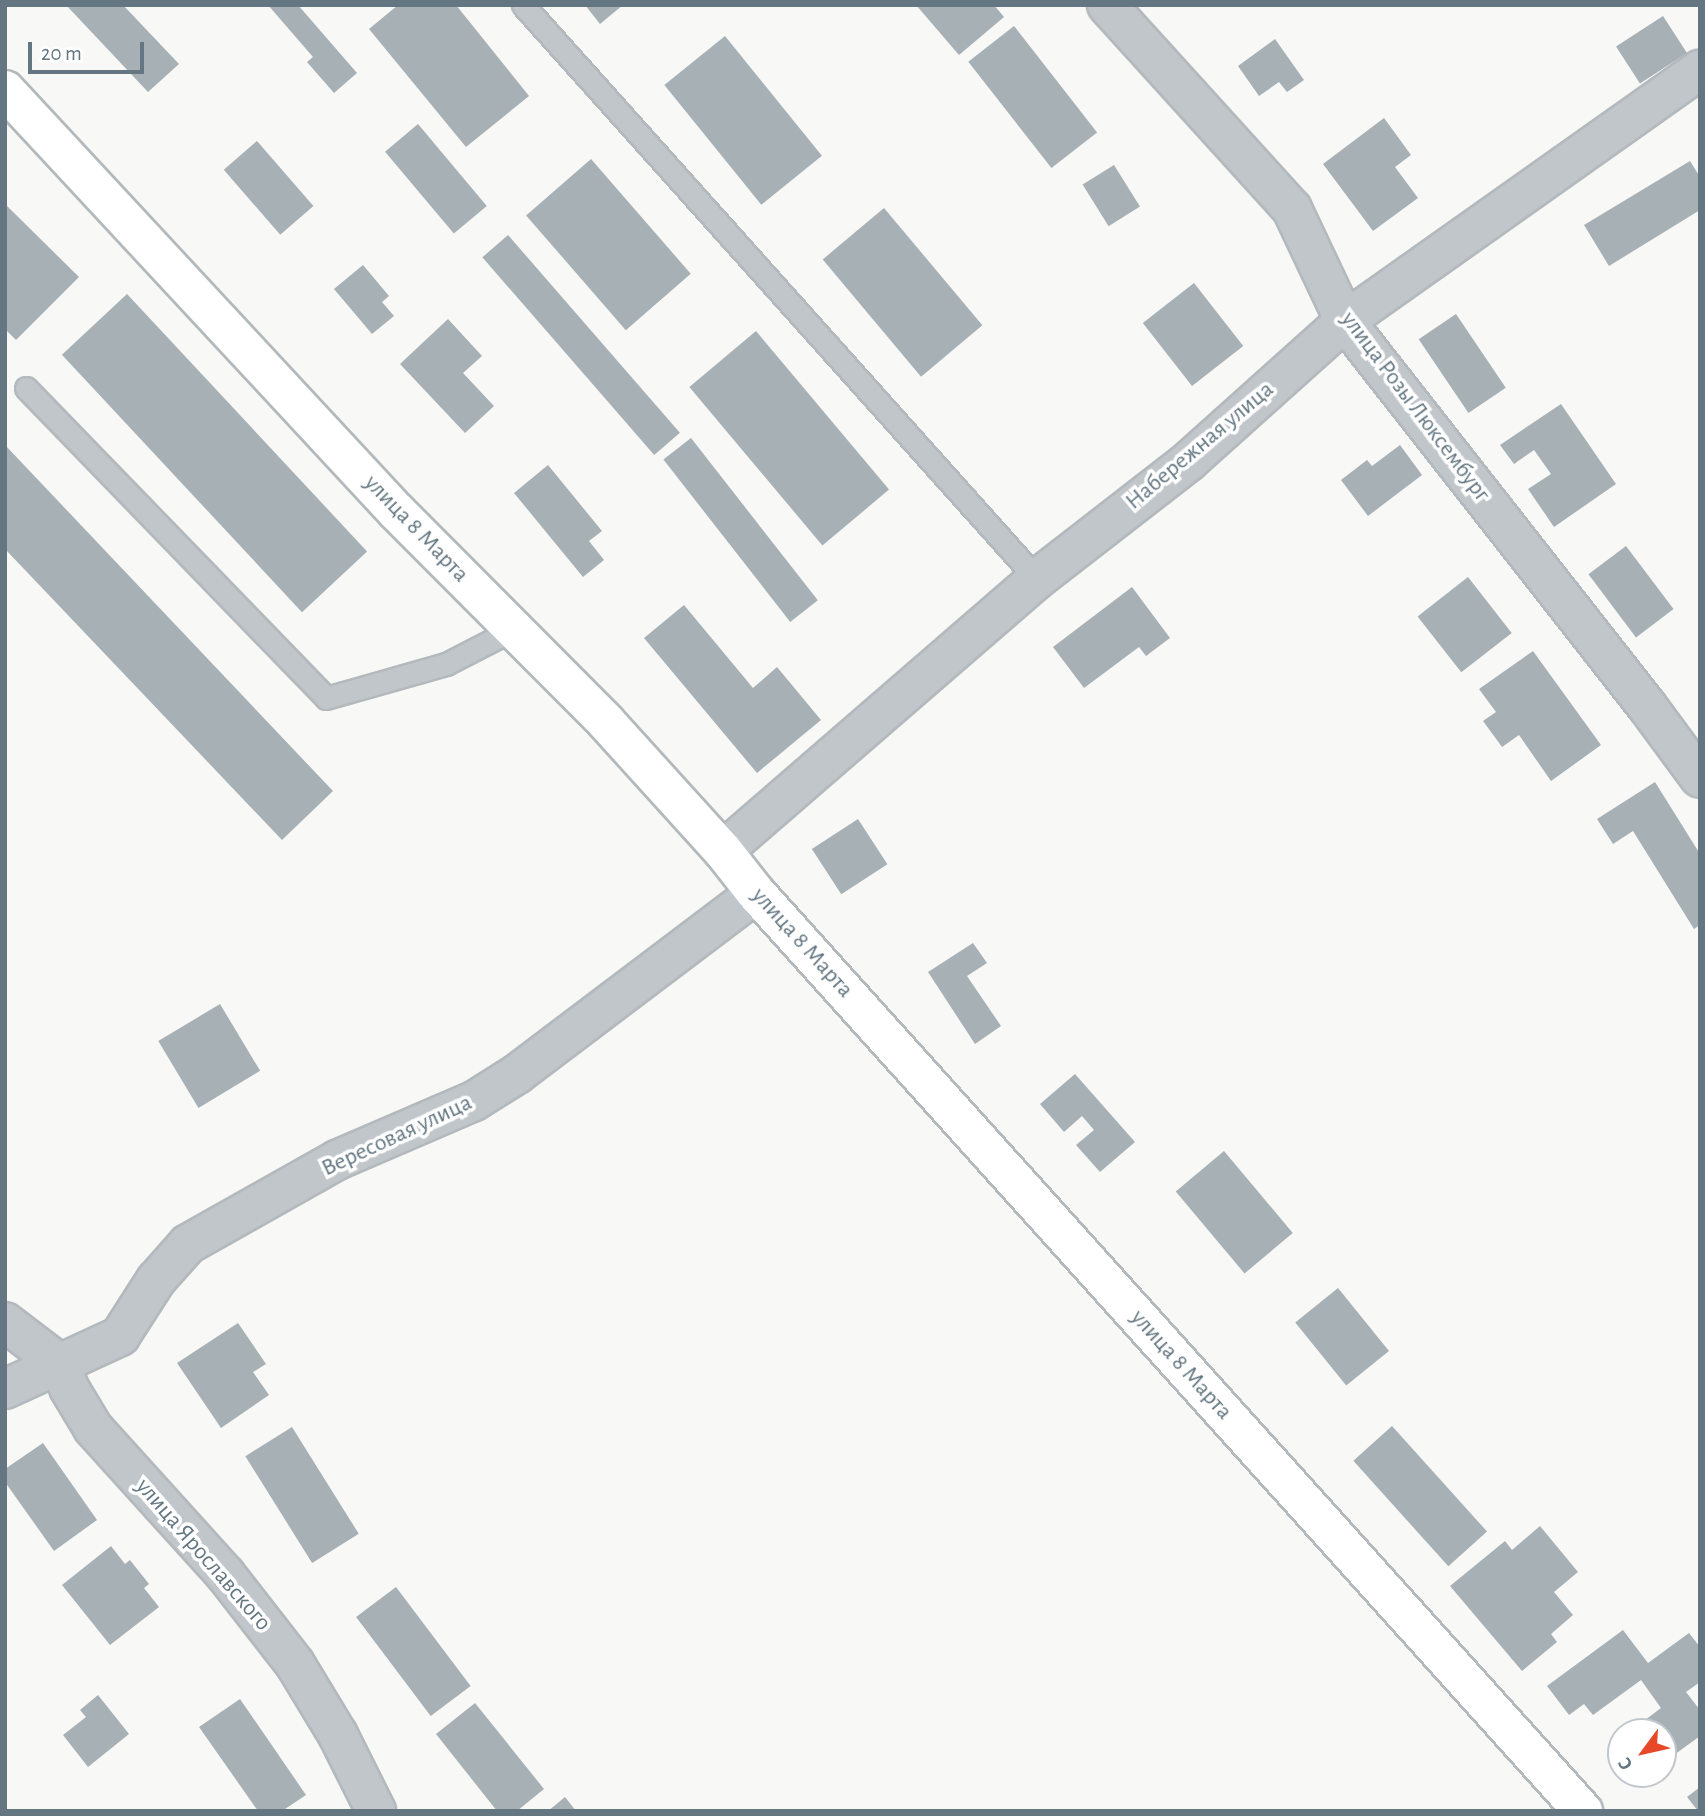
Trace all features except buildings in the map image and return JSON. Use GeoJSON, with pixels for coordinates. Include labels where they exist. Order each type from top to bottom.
{"type":"FeatureCollection","features":[{"type":"Feature","properties":{"kind":"main road","name":"улица 8 Марта"},"geometry":{"type":"LineString","coordinates":[[5,90],[397,511],[606,722],[723,851],[757,894],[1583,1811]]}},
{"type":"Feature","properties":{"kind":"street","name":"улица Розы Люксембург"},"geometry":{"type":"LineString","coordinates":[[1107,5],[1292,209],[1345,321],[1647,706],[1700,778]]}},
{"type":"Feature","properties":{"kind":"street","name":"Набережная улица"},"geometry":{"type":"LineString","coordinates":[[723,851],[1037,579],[1189,461],[1345,321],[1700,70]]}},
{"type":"Feature","properties":{"kind":"street","name":"Вересовая улица"},"geometry":{"type":"LineString","coordinates":[[5,1389],[120,1336],[156,1280],[188,1244],[337,1160],[474,1101],[517,1074],[757,894]]}},
{"type":"Feature","properties":{"kind":"street","name":"улица Ярославского"},"geometry":{"type":"LineString","coordinates":[[5,1322],[60,1364],[69,1388],[93,1427],[225,1574],[295,1664],[338,1735],[376,1811]]}},
{"type":"Feature","properties":{"kind":"lane"},"geometry":{"type":"LineString","coordinates":[[523,5],[1037,579]]}},
{"type":"Feature","properties":{"kind":"lane"},"geometry":{"type":"LineString","coordinates":[[26,388],[326,698],[446,664],[514,629]]}}]}
